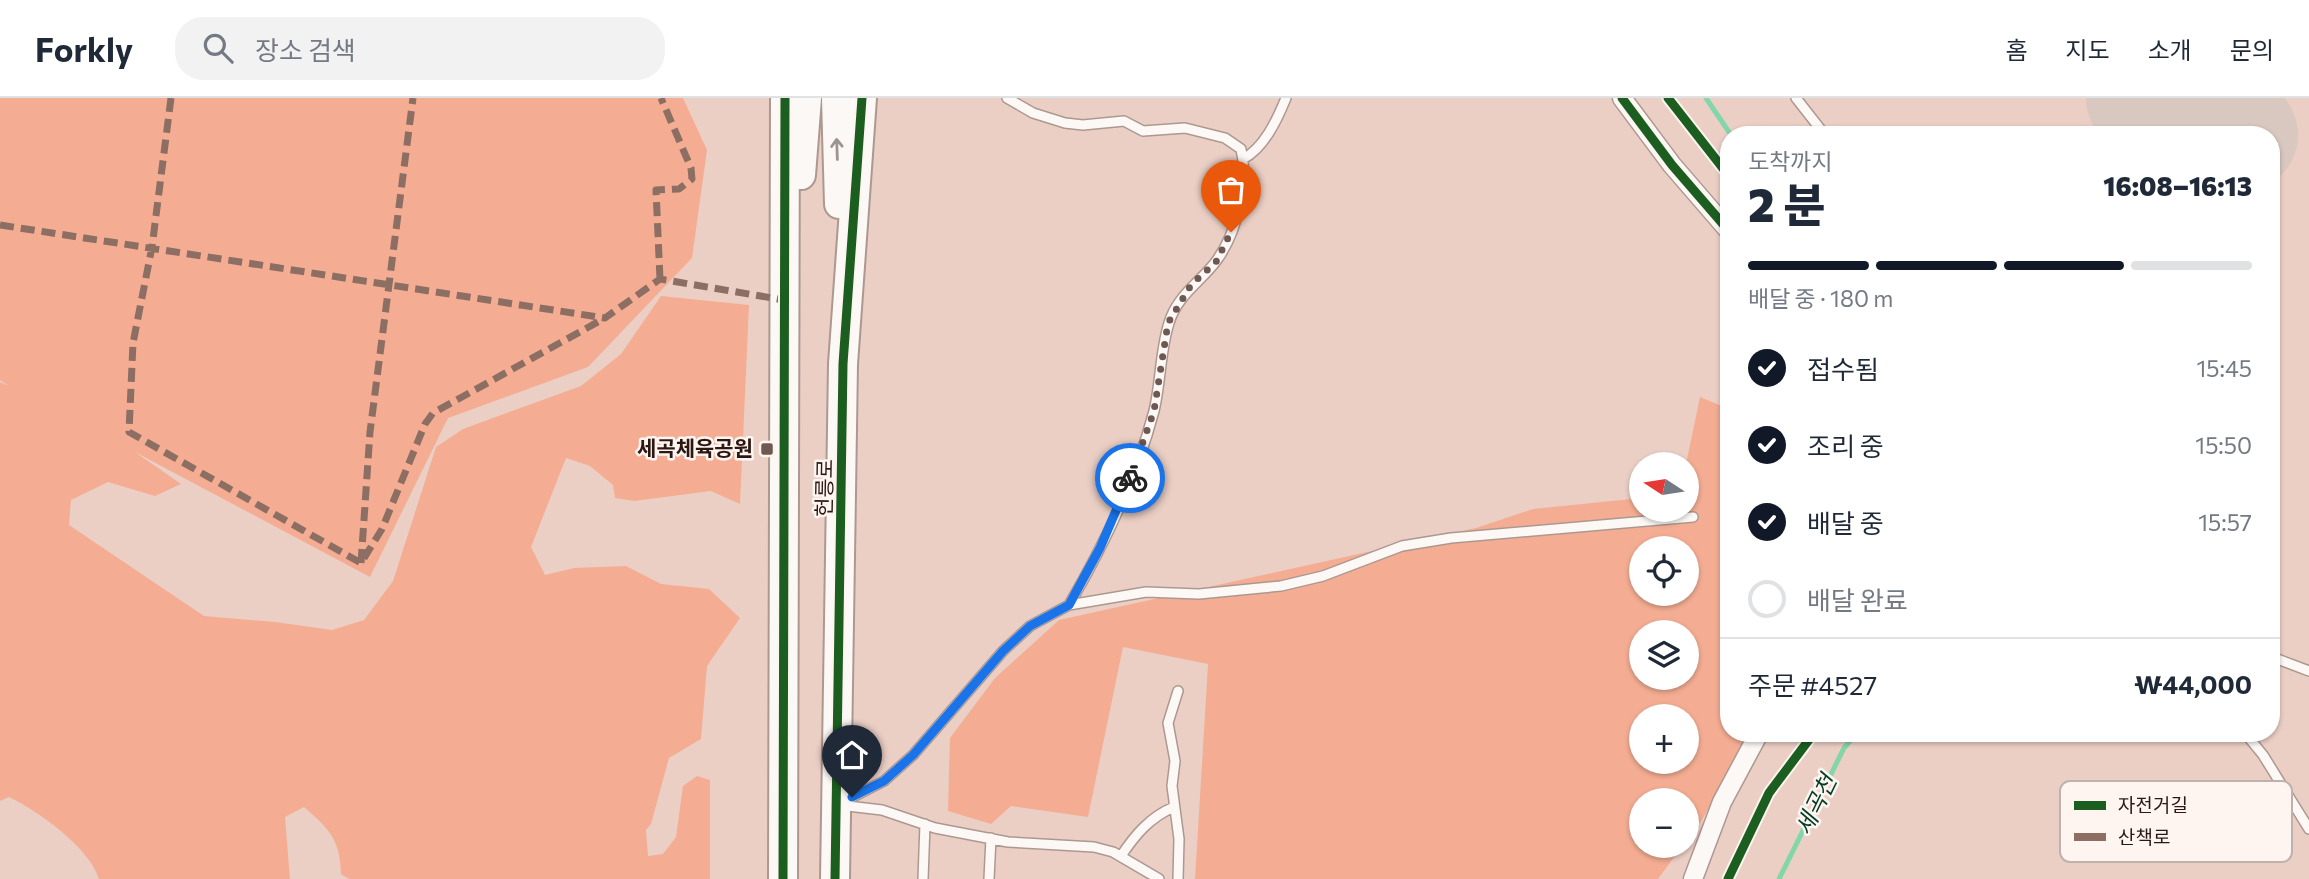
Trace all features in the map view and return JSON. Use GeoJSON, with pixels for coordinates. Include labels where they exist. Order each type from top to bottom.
{"type":"FeatureCollection","features":[{"type":"Feature","properties":{"kind":"main road","name":"헌릉로"},"geometry":{"type":"LineString","coordinates":[[783,879],[785,98]]}},
{"type":"Feature","properties":{"kind":"main road"},"geometry":{"type":"LineString","coordinates":[[786,384],[807,98]]}},
{"type":"Feature","properties":{"kind":"main road"},"geometry":{"type":"LineString","coordinates":[[835,98],[843,364]]}},
{"type":"Feature","properties":{"kind":"main road","name":"헌릉로"},"geometry":{"type":"LineString","coordinates":[[835,879],[843,364],[862,98]]}},
{"type":"Feature","properties":{"kind":"street"},"geometry":{"type":"LineString","coordinates":[[1622,98],[1672,165],[1720,221]]}},
{"type":"Feature","properties":{"kind":"street"},"geometry":{"type":"LineString","coordinates":[[1693,879],[1722,802],[1754,742]]}},
{"type":"Feature","properties":{"kind":"lane"},"geometry":{"type":"LineString","coordinates":[[1007,98],[1033,113],[1065,123],[1083,125],[1124,121],[1143,131],[1185,128],[1208,132],[1225,138],[1241,149],[1243,159],[1236,218],[1226,246],[1216,262],[1191,285],[1168,323],[1160,382],[1146,438],[1100,548],[1069,605]]}},
{"type":"Feature","properties":{"kind":"lane"},"geometry":{"type":"LineString","coordinates":[[1243,159],[1252,154],[1271,129],[1286,98]]}},
{"type":"Feature","properties":{"kind":"lane"},"geometry":{"type":"LineString","coordinates":[[1796,98],[1818,126]]}},
{"type":"Feature","properties":{"kind":"lane"},"geometry":{"type":"LineString","coordinates":[[837,805],[884,781],[913,755],[1003,651],[1030,626],[1069,605],[1146,592],[1199,594],[1281,586],[1324,576],[1402,546],[1451,538],[1629,522]]}},
{"type":"Feature","properties":{"kind":"lane"},"geometry":{"type":"LineString","coordinates":[[2280,660],[2309,671]]}},
{"type":"Feature","properties":{"kind":"lane"},"geometry":{"type":"LineString","coordinates":[[1178,691],[1168,723],[1175,761],[1172,786],[1179,839],[1178,879]]}},
{"type":"Feature","properties":{"kind":"lane"},"geometry":{"type":"LineString","coordinates":[[2252,742],[2279,781]]}},
{"type":"Feature","properties":{"kind":"lane"},"geometry":{"type":"LineString","coordinates":[[2292,802],[2309,830]]}},
{"type":"Feature","properties":{"kind":"lane"},"geometry":{"type":"LineString","coordinates":[[837,805],[882,810],[925,824],[991,838],[1094,847],[1121,856],[1159,879]]}},
{"type":"Feature","properties":{"kind":"lane"},"geometry":{"type":"LineString","coordinates":[[1121,856],[1136,834],[1158,813],[1174,807]]}},
{"type":"Feature","properties":{"kind":"lane"},"geometry":{"type":"LineString","coordinates":[[923,879],[925,824]]}},
{"type":"Feature","properties":{"kind":"lane"},"geometry":{"type":"LineString","coordinates":[[989,879],[991,838]]}},
{"type":"Feature","properties":{"kind":"shaded area"},"geometry":{"type":"Polygon","coordinates":[[[0,98],[683,98],[707,150],[692,258],[588,367],[448,418],[370,577],[135,452],[181,484],[155,496],[108,482],[71,500],[69,525],[204,616],[332,630],[364,620],[393,581],[436,447],[463,429],[581,386],[621,354],[661,296],[749,305],[740,504],[711,491],[634,501],[615,498],[613,485],[590,466],[566,458],[531,547],[545,575],[574,568],[626,566],[661,584],[709,589],[740,618],[707,666],[701,739],[669,758],[651,824],[646,830],[648,856],[663,854],[676,837],[683,786],[697,776],[710,780],[710,879],[349,879],[341,874],[338,852],[332,836],[304,807],[285,817],[290,879],[99,879],[85,855],[61,831],[9,797],[0,801],[0,382],[9,386],[0,380],[0,98]]]}},
{"type":"Feature","properties":{"kind":"shaded area"},"geometry":{"type":"Polygon","coordinates":[[[1700,397],[1720,405],[1720,742],[1746,742],[1699,824],[1699,788],[1629,788],[1629,858],[1673,858],[1658,879],[1195,879],[1208,664],[1123,647],[1088,817],[1011,806],[991,824],[948,811],[950,738],[995,678],[1059,620],[1476,528],[1533,509],[1629,499],[1629,522],[1699,522],[1699,452],[1689,452],[1700,397]]]}},
{"type":"Feature","properties":{"kind":"waterway","name":"세곡천"},"geometry":{"type":"LineString","coordinates":[[1706,98],[1725,126]]}},
{"type":"Feature","properties":{"kind":"waterway","name":"세곡천"},"geometry":{"type":"LineString","coordinates":[[1779,879],[1849,742]]}},
{"type":"Feature","properties":{"kind":"runway"},"geometry":{"type":"LineString","coordinates":[[2142,98],[2218,126]]}},
{"type":"Feature","properties":{"kind":"marked path"},"geometry":{"type":"LineString","coordinates":[[171,98],[152,247],[133,343],[129,432],[361,563],[382,529],[425,424],[433,413],[605,318]]}},
{"type":"Feature","properties":{"kind":"marked path"},"geometry":{"type":"LineString","coordinates":[[361,563],[370,432],[413,98]]}},
{"type":"Feature","properties":{"kind":"marked path"},"geometry":{"type":"LineString","coordinates":[[660,279],[656,190],[679,189],[692,179],[691,168],[661,98]]}},
{"type":"Feature","properties":{"kind":"marked path"},"geometry":{"type":"LineString","coordinates":[[0,225],[605,318],[660,279],[784,300]]}},
{"type":"Feature","properties":{"kind":"cycle path"},"geometry":{"type":"LineString","coordinates":[[783,879],[785,98]]}},
{"type":"Feature","properties":{"kind":"cycle path"},"geometry":{"type":"LineString","coordinates":[[835,879],[843,364],[862,98]]}},
{"type":"Feature","properties":{"kind":"cycle path"},"geometry":{"type":"LineString","coordinates":[[1622,98],[1672,165],[1720,221]]}},
{"type":"Feature","properties":{"kind":"cycle path"},"geometry":{"type":"LineString","coordinates":[[1668,98],[1720,164]]}},
{"type":"Feature","properties":{"kind":"cycle path"},"geometry":{"type":"LineString","coordinates":[[1728,879],[1769,793],[1807,742]]}},
{"type":"Feature","properties":{"kind":"way so far"},"geometry":{"type":"LineString","coordinates":[[1130,478],[1154,411],[1168,323],[1191,285],[1216,262],[1231,232]]}},
{"type":"Feature","properties":{"kind":"place","name":"세곡체육공원"},"geometry":{"type":"Point","coordinates":[767,449]}},
{"type":"Feature","properties":{"kind":"route"},"geometry":{"type":"LineString","coordinates":[[852,797],[884,781],[913,755],[1003,651],[1030,626],[1069,605],[1100,548],[1130,478]]}}]}
